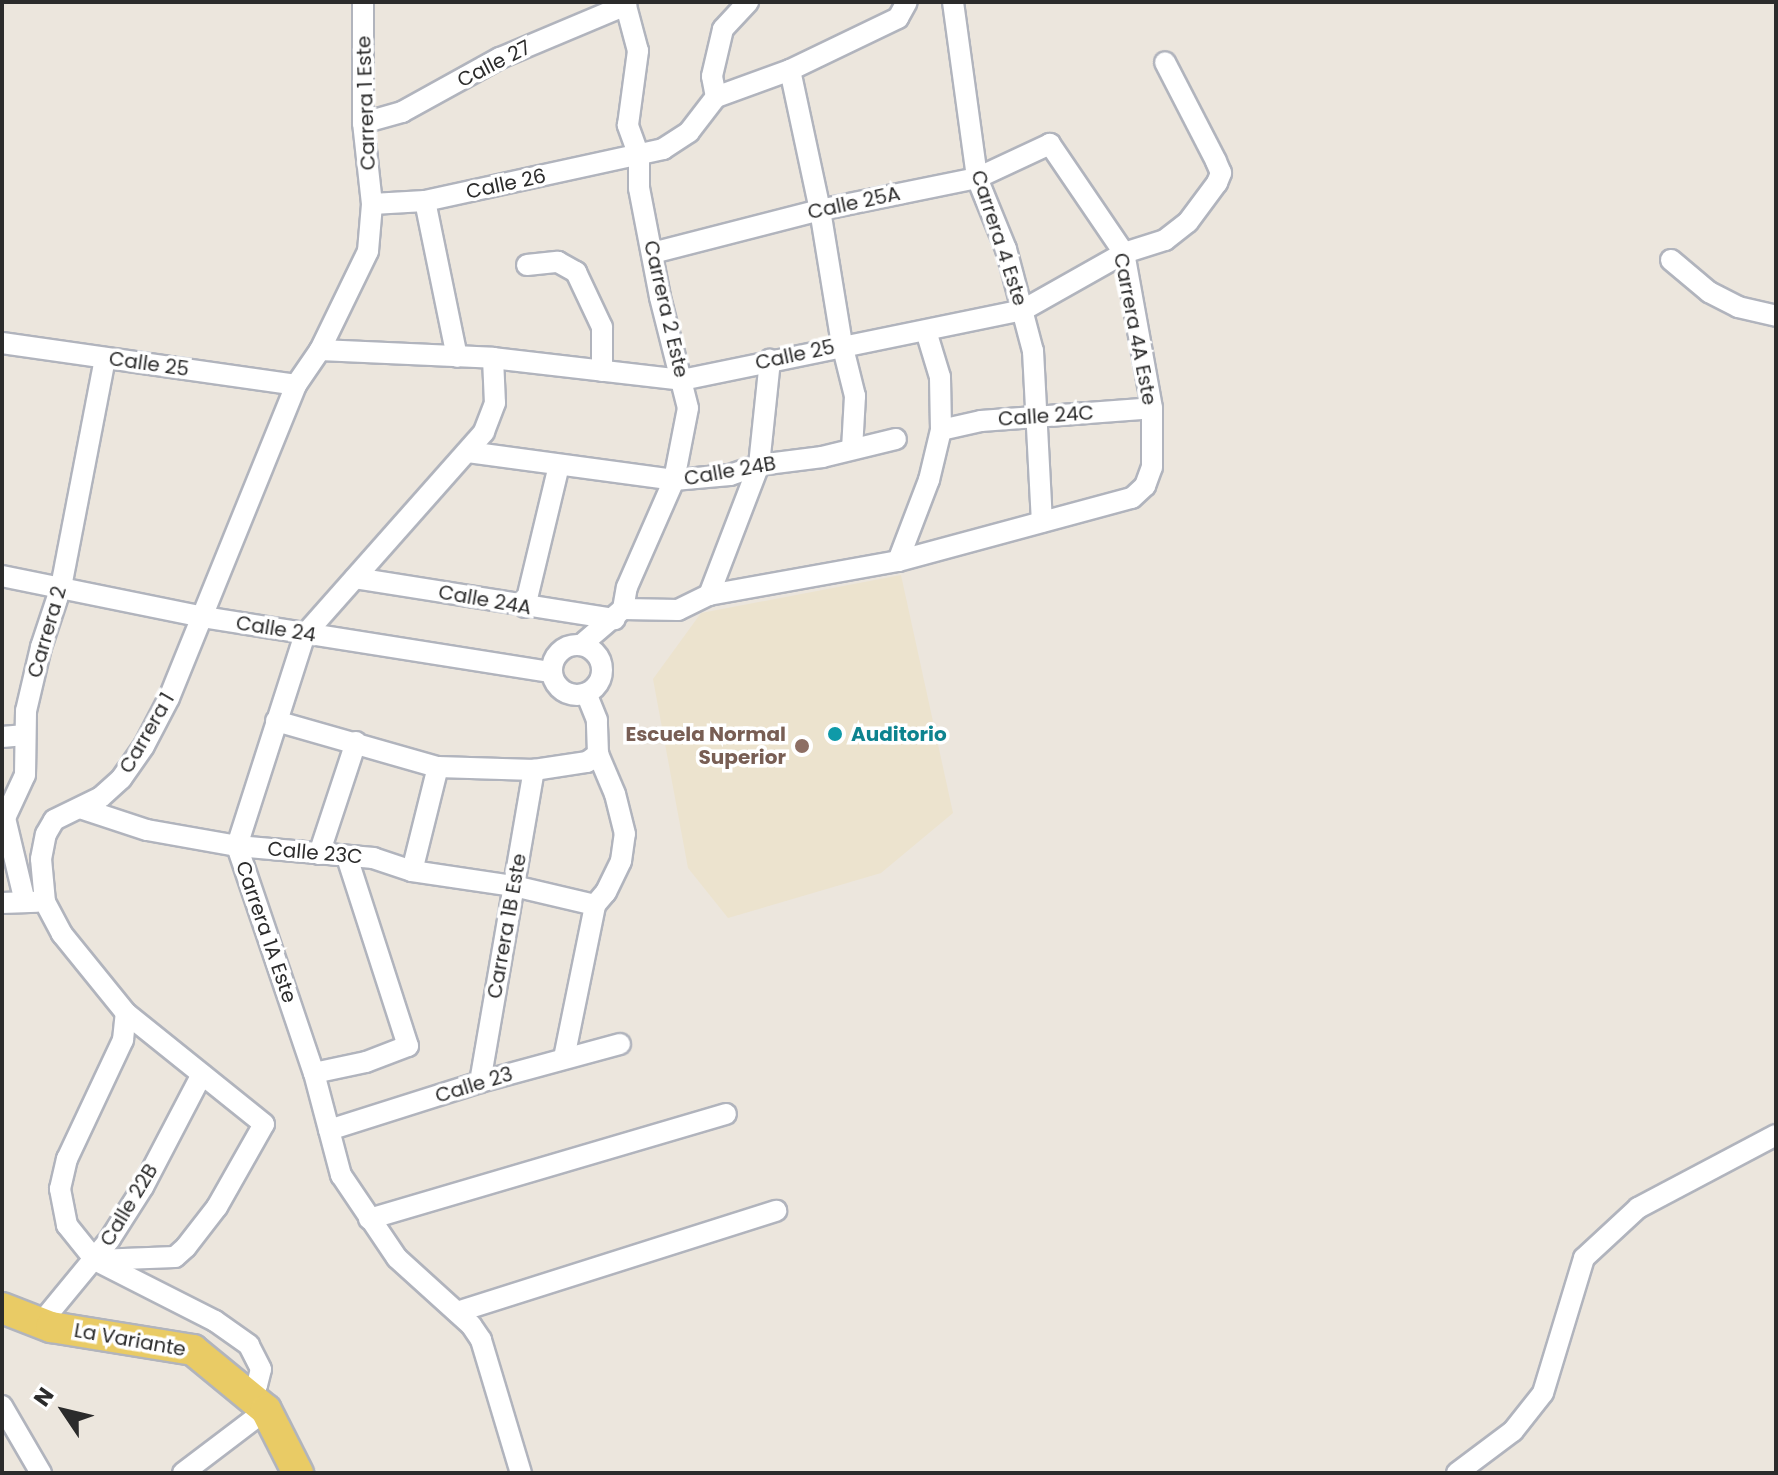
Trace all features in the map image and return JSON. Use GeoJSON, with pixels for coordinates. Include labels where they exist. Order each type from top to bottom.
{"type":"FeatureCollection","features":[{"type":"Feature","properties":{"kind":"main road","name":"La Variante"},"geometry":{"type":"LineString","coordinates":[[2,1308],[40,1324],[193,1350],[258,1402],[298,1473]]}},
{"type":"Feature","properties":{"kind":"street","name":"Carrera 1 Este"},"geometry":{"type":"LineString","coordinates":[[363,2],[363,123],[372,204]]}},
{"type":"Feature","properties":{"kind":"street"},"geometry":{"type":"LineString","coordinates":[[748,2],[723,29],[712,76],[716,97],[790,70],[898,18],[907,2]]}},
{"type":"Feature","properties":{"kind":"street","name":"Carrera 4 Este"},"geometry":{"type":"LineString","coordinates":[[953,2],[977,178],[1006,249],[1033,351],[1042,522]]}},
{"type":"Feature","properties":{"kind":"street","name":"Calle 27"},"geometry":{"type":"LineString","coordinates":[[363,123],[402,112],[500,58],[626,3]]}},
{"type":"Feature","properties":{"kind":"street","name":"Carrera 2 Este"},"geometry":{"type":"LineString","coordinates":[[619,614],[627,587],[674,480],[688,408],[639,188],[639,156],[628,125],[638,51],[626,3]]}},
{"type":"Feature","properties":{"kind":"street","name":"Calle 25"},"geometry":{"type":"LineString","coordinates":[[320,350],[493,358],[682,380],[842,344],[926,331],[1023,310],[1124,253],[1151,246],[1188,222],[1221,173],[1165,62]]}},
{"type":"Feature","properties":{"kind":"street"},"geometry":{"type":"LineString","coordinates":[[790,70],[820,210],[842,344],[855,396],[852,449]]}},
{"type":"Feature","properties":{"kind":"street","name":"Calle 26"},"geometry":{"type":"LineString","coordinates":[[372,204],[425,201],[663,149],[689,132],[716,97]]}},
{"type":"Feature","properties":{"kind":"street","name":"Calle 25A"},"geometry":{"type":"LineString","coordinates":[[653,253],[820,210],[977,178],[1050,144]]}},
{"type":"Feature","properties":{"kind":"street","name":"Carrera 4A Este"},"geometry":{"type":"LineString","coordinates":[[1050,144],[1124,253],[1152,408],[1152,467],[1145,486]]}},
{"type":"Feature","properties":{"kind":"street"},"geometry":{"type":"LineString","coordinates":[[425,201],[457,357]]}},
{"type":"Feature","properties":{"kind":"street","name":"Carrera 1"},"geometry":{"type":"LineString","coordinates":[[126,1013],[35,902],[46,834],[54,820],[83,809],[121,779],[144,746],[169,698],[296,385],[320,350],[368,251],[372,204]]}},
{"type":"Feature","properties":{"kind":"street"},"geometry":{"type":"LineString","coordinates":[[1671,260],[1718,297],[1738,307],[1776,316]]}},
{"type":"Feature","properties":{"kind":"street"},"geometry":{"type":"LineString","coordinates":[[527,265],[558,262],[576,272],[602,327],[602,371]]}},
{"type":"Feature","properties":{"kind":"street"},"geometry":{"type":"LineString","coordinates":[[898,561],[929,480],[941,430],[940,377],[926,331]]}},
{"type":"Feature","properties":{"kind":"street","name":"Calle 25"},"geometry":{"type":"LineString","coordinates":[[2,343],[296,385]]}},
{"type":"Feature","properties":{"kind":"street","name":"Carrera 2"},"geometry":{"type":"LineString","coordinates":[[35,902],[4,818],[25,775],[25,735],[41,647],[61,587],[105,358]]}},
{"type":"Feature","properties":{"kind":"street","name":"Carrera 1A Este"},"geometry":{"type":"LineString","coordinates":[[493,358],[495,403],[484,432],[305,634],[237,846],[314,1073],[341,1175],[369,1219],[407,1268],[457,1312],[481,1340],[521,1473]]}},
{"type":"Feature","properties":{"kind":"street"},"geometry":{"type":"LineString","coordinates":[[709,595],[759,465],[770,360]]}},
{"type":"Feature","properties":{"kind":"street","name":"Calle 24C"},"geometry":{"type":"LineString","coordinates":[[941,430],[981,421],[1152,408]]}},
{"type":"Feature","properties":{"kind":"street","name":"Calle 24B"},"geometry":{"type":"LineString","coordinates":[[468,452],[674,480],[730,475],[759,465],[822,457],[896,439]]}},
{"type":"Feature","properties":{"kind":"street"},"geometry":{"type":"LineString","coordinates":[[525,607],[559,465]]}},
{"type":"Feature","properties":{"kind":"street","name":"Calle 24A"},"geometry":{"type":"LineString","coordinates":[[355,578],[525,607],[619,614],[678,610],[709,595],[898,561],[1132,498],[1145,486]]}},
{"type":"Feature","properties":{"kind":"street","name":"Calle 24"},"geometry":{"type":"LineString","coordinates":[[2,576],[203,617],[551,672]]}},
{"type":"Feature","properties":{"kind":"street"},"geometry":{"type":"LineString","coordinates":[[587,695],[571,693],[558,686],[551,672],[555,657],[566,647],[581,645],[619,614]]}},
{"type":"Feature","properties":{"kind":"street"},"geometry":{"type":"LineString","coordinates":[[581,645],[594,651],[602,671],[599,682],[587,695]]}},
{"type":"Feature","properties":{"kind":"street"},"geometry":{"type":"LineString","coordinates":[[564,1058],[595,905],[606,892],[621,861],[625,834],[615,794],[598,754],[597,720],[587,695]]}},
{"type":"Feature","properties":{"kind":"street"},"geometry":{"type":"LineString","coordinates":[[276,721],[438,767],[534,770],[587,762],[598,754]]}},
{"type":"Feature","properties":{"kind":"street"},"geometry":{"type":"LineString","coordinates":[[2,737],[25,735]]}},
{"type":"Feature","properties":{"kind":"street"},"geometry":{"type":"LineString","coordinates":[[319,854],[356,742]]}},
{"type":"Feature","properties":{"kind":"street"},"geometry":{"type":"LineString","coordinates":[[412,871],[438,767]]}},
{"type":"Feature","properties":{"kind":"street","name":"Carrera 1B Este"},"geometry":{"type":"LineString","coordinates":[[480,1082],[534,770]]}},
{"type":"Feature","properties":{"kind":"street","name":"Calle 23C"},"geometry":{"type":"LineString","coordinates":[[83,809],[147,830],[237,846],[373,858],[412,871],[514,886],[595,905]]}},
{"type":"Feature","properties":{"kind":"street"},"geometry":{"type":"LineString","coordinates":[[314,1073],[366,1062],[408,1046],[347,857]]}},
{"type":"Feature","properties":{"kind":"street"},"geometry":{"type":"LineString","coordinates":[[2,903],[35,902]]}},
{"type":"Feature","properties":{"kind":"street"},"geometry":{"type":"LineString","coordinates":[[95,1260],[175,1257],[217,1207],[264,1124],[126,1013]]}},
{"type":"Feature","properties":{"kind":"street"},"geometry":{"type":"LineString","coordinates":[[126,1013],[123,1040],[67,1159],[60,1189],[67,1225],[95,1260],[215,1321],[249,1345],[261,1369],[257,1385],[258,1402],[183,1473]]}},
{"type":"Feature","properties":{"kind":"street","name":"Calle 23"},"geometry":{"type":"LineString","coordinates":[[329,1130],[480,1082],[620,1044]]}},
{"type":"Feature","properties":{"kind":"street","name":"Calle 22B"},"geometry":{"type":"LineString","coordinates":[[40,1324],[95,1260],[143,1187],[202,1074]]}},
{"type":"Feature","properties":{"kind":"street"},"geometry":{"type":"LineString","coordinates":[[369,1219],[726,1114]]}},
{"type":"Feature","properties":{"kind":"street"},"geometry":{"type":"LineString","coordinates":[[1457,1473],[1513,1431],[1543,1393],[1584,1258],[1638,1208],[1776,1135]]}},
{"type":"Feature","properties":{"kind":"street"},"geometry":{"type":"LineString","coordinates":[[457,1312],[776,1211]]}},
{"type":"Feature","properties":{"kind":"street"},"geometry":{"type":"LineString","coordinates":[[2,1406],[41,1473]]}},
{"type":"Feature","properties":{"kind":"shaded area","name":"Escuela Normal Superior"},"geometry":{"type":"Polygon","coordinates":[[[901,575],[953,813],[881,873],[728,918],[688,868],[653,679],[701,613],[901,575]]]}},
{"type":"Feature","properties":{"kind":"place","name":"Auditorio"},"geometry":{"type":"Point","coordinates":[835,734]}},
{"type":"Feature","properties":{"kind":"place","name":"Escuela Normal Superior"},"geometry":{"type":"Point","coordinates":[802,746]}}]}
